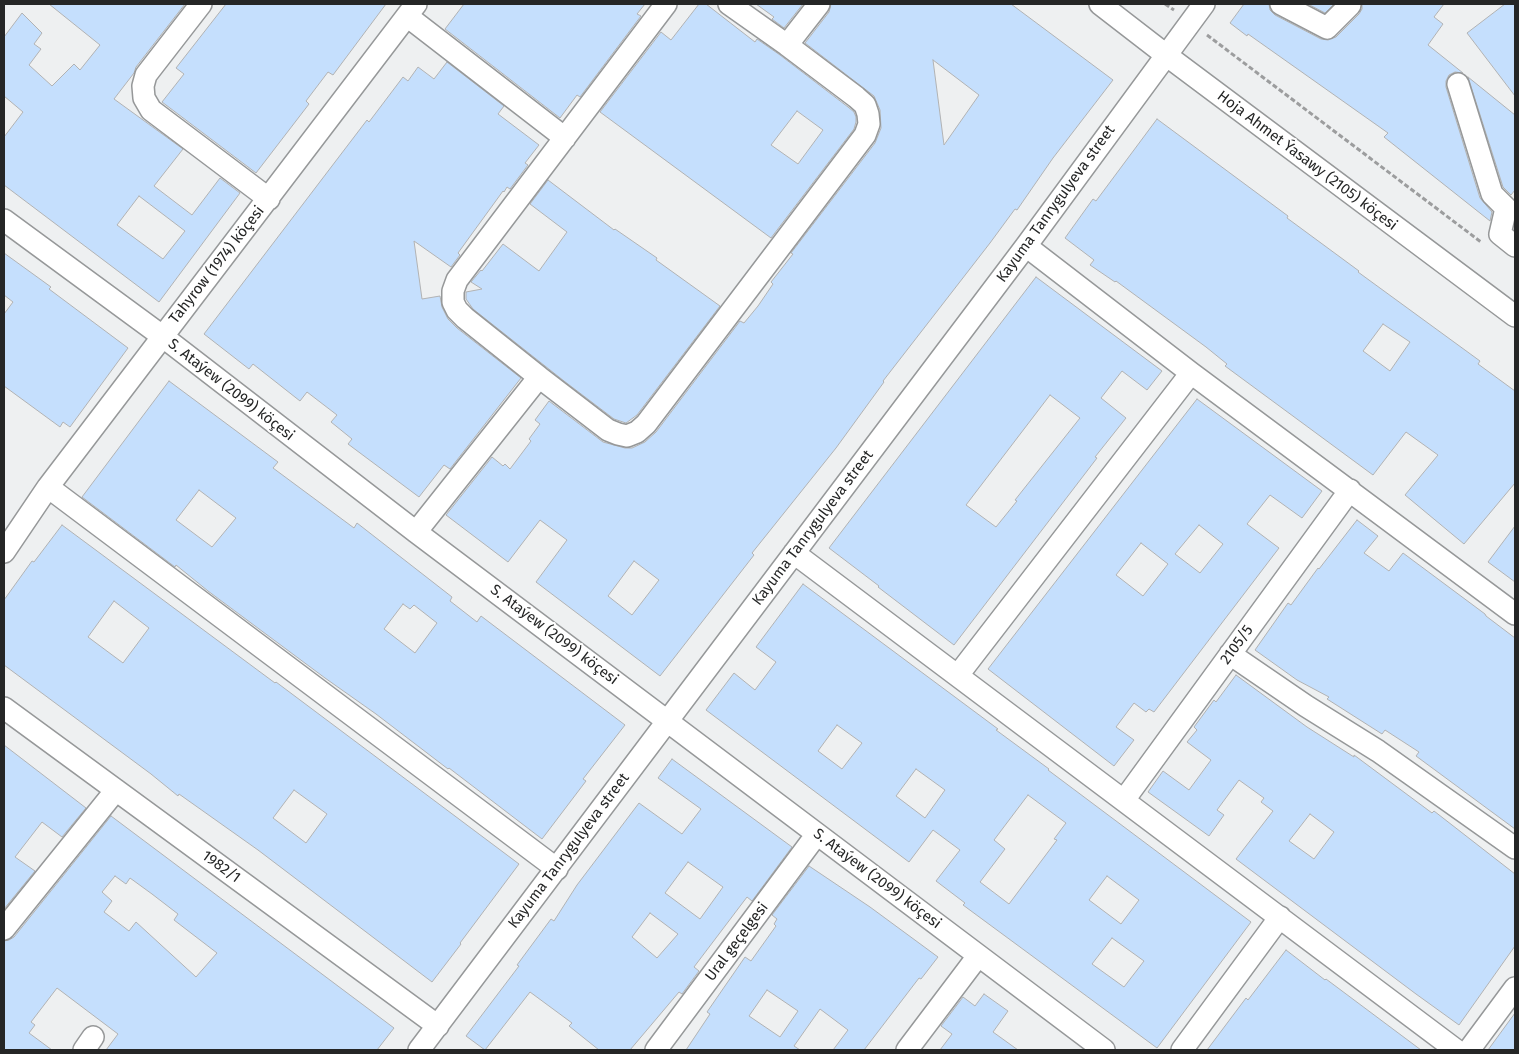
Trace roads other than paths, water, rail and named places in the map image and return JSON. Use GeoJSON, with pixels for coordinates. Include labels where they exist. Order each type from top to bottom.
{"type":"FeatureCollection","features":[{"type":"Feature","properties":{"kind":"street"},"geometry":{"type":"LineString","coordinates":[[201,4],[146,75],[143,86],[144,98],[152,110],[268,199]]}},
{"type":"Feature","properties":{"kind":"street"},"geometry":{"type":"LineString","coordinates":[[666,4],[457,280],[453,291],[453,302],[457,310],[465,318],[608,430],[627,436],[637,432],[646,424],[865,135],[869,124],[868,114],[864,105],[856,97],[729,4]]}},
{"type":"Feature","properties":{"kind":"street"},"geometry":{"type":"LineString","coordinates":[[787,45],[819,4]]}},
{"type":"Feature","properties":{"kind":"street","name":"Hoja Ahmet Ýasawy (2105) köçesi"},"geometry":{"type":"LineString","coordinates":[[1100,4],[1166,55],[1514,311]]}},
{"type":"Feature","properties":{"kind":"street","name":"Kayuma Tanrygulyeva street"},"geometry":{"type":"LineString","coordinates":[[419,1050],[1026,246],[1204,4]]}},
{"type":"Feature","properties":{"kind":"street"},"geometry":{"type":"LineString","coordinates":[[1282,4],[1327,28],[1350,5]]}},
{"type":"Feature","properties":{"kind":"street"},"geometry":{"type":"LineString","coordinates":[[412,10],[565,138]]}},
{"type":"Feature","properties":{"kind":"street","name":"Tahyrow (1974) köçesi"},"geometry":{"type":"LineString","coordinates":[[4,552],[48,487],[412,10]]}},
{"type":"Feature","properties":{"kind":"street"},"geometry":{"type":"LineString","coordinates":[[1458,84],[1492,194],[1506,208],[1500,234],[1515,246]]}},
{"type":"Feature","properties":{"kind":"street","name":"S. Ataýew (2099) köçesi"},"geometry":{"type":"LineString","coordinates":[[4,220],[162,336],[416,532],[1104,1050]]}},
{"type":"Feature","properties":{"kind":"street"},"geometry":{"type":"LineString","coordinates":[[1026,246],[1191,373],[1515,614]]}},
{"type":"Feature","properties":{"kind":"street"},"geometry":{"type":"LineString","coordinates":[[958,674],[1191,373]]}},
{"type":"Feature","properties":{"kind":"street"},"geometry":{"type":"LineString","coordinates":[[416,532],[539,377]]}},
{"type":"Feature","properties":{"kind":"street"},"geometry":{"type":"LineString","coordinates":[[48,487],[557,869]]}},
{"type":"Feature","properties":{"kind":"street","name":"2105/5"},"geometry":{"type":"LineString","coordinates":[[1124,800],[1350,490]]}},
{"type":"Feature","properties":{"kind":"street"},"geometry":{"type":"LineString","coordinates":[[794,553],[958,674],[1456,1050]]}},
{"type":"Feature","properties":{"kind":"street"},"geometry":{"type":"LineString","coordinates":[[1230,654],[1306,706],[1378,751],[1515,848]]}},
{"type":"Feature","properties":{"kind":"street","name":"1982/1"},"geometry":{"type":"LineString","coordinates":[[4,708],[438,1026]]}},
{"type":"Feature","properties":{"kind":"street"},"geometry":{"type":"LineString","coordinates":[[4,929],[116,790]]}},
{"type":"Feature","properties":{"kind":"street","name":"Ural geçelgesi"},"geometry":{"type":"LineString","coordinates":[[656,1050],[817,834]]}},
{"type":"Feature","properties":{"kind":"street"},"geometry":{"type":"LineString","coordinates":[[1182,1050],[1280,918]]}},
{"type":"Feature","properties":{"kind":"street"},"geometry":{"type":"LineString","coordinates":[[907,1050],[978,956]]}},
{"type":"Feature","properties":{"kind":"street"},"geometry":{"type":"LineString","coordinates":[[1469,1050],[1515,988]]}}]}
